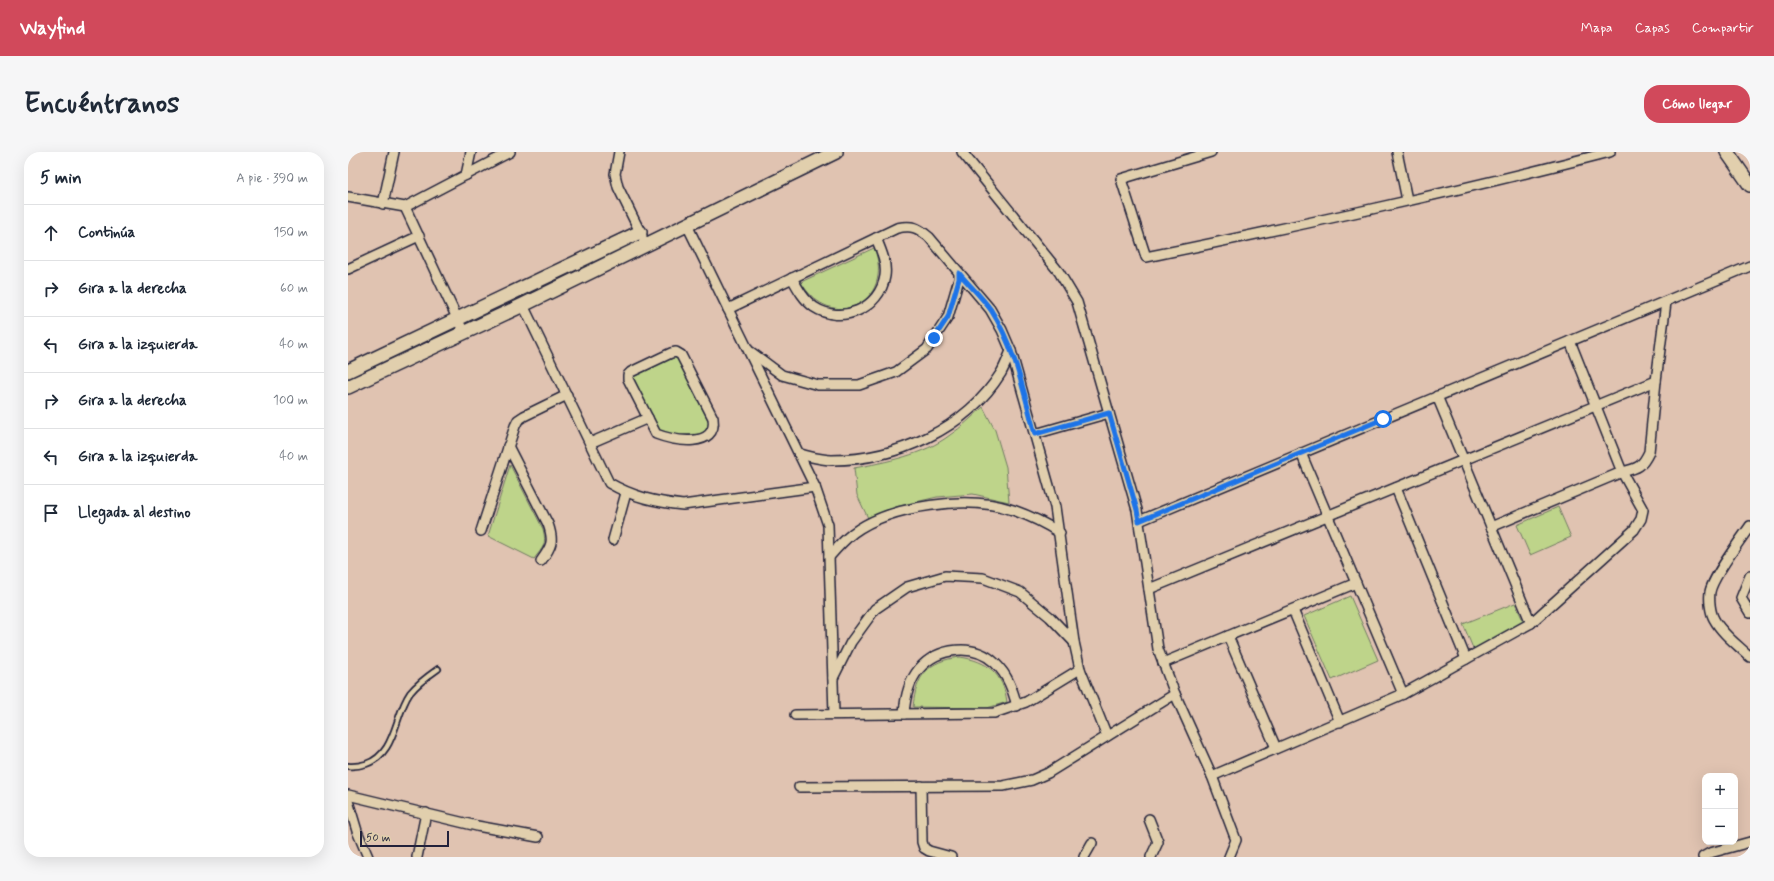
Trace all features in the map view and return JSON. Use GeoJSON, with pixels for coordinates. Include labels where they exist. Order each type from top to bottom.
{"type":"FeatureCollection","features":[{"type":"Feature","properties":{"kind":"street"},"geometry":{"type":"LineString","coordinates":[[383,204],[394,152]]}},
{"type":"Feature","properties":{"kind":"street"},"geometry":{"type":"LineString","coordinates":[[466,175],[470,152]]}},
{"type":"Feature","properties":{"kind":"street"},"geometry":{"type":"LineString","coordinates":[[348,197],[405,207],[510,152]]}},
{"type":"Feature","properties":{"kind":"street"},"geometry":{"type":"LineString","coordinates":[[619,152],[615,174],[618,187],[646,245]]}},
{"type":"Feature","properties":{"kind":"street"},"geometry":{"type":"LineString","coordinates":[[348,387],[523,305],[836,152]]}},
{"type":"Feature","properties":{"kind":"street"},"geometry":{"type":"LineString","coordinates":[[962,152],[1059,272],[1077,302],[1137,510],[1158,650],[1175,694],[1212,776],[1236,840],[1229,857]]}},
{"type":"Feature","properties":{"kind":"street"},"geometry":{"type":"LineString","coordinates":[[1211,152],[1120,179],[1146,257],[1264,233],[1529,173],[1610,152]]}},
{"type":"Feature","properties":{"kind":"street"},"geometry":{"type":"LineString","coordinates":[[1397,152],[1407,200]]}},
{"type":"Feature","properties":{"kind":"street"},"geometry":{"type":"LineString","coordinates":[[1727,152],[1750,184]]}},
{"type":"Feature","properties":{"kind":"street"},"geometry":{"type":"LineString","coordinates":[[405,207],[464,333]]}},
{"type":"Feature","properties":{"kind":"street"},"geometry":{"type":"LineString","coordinates":[[687,224],[815,487],[828,525],[834,714]]}},
{"type":"Feature","properties":{"kind":"street"},"geometry":{"type":"LineString","coordinates":[[728,309],[896,228],[908,226],[919,229],[929,237],[990,309],[1002,330],[1011,351],[1055,507],[1060,533],[1074,642],[1080,670],[1107,736]]}},
{"type":"Feature","properties":{"kind":"street"},"geometry":{"type":"LineString","coordinates":[[348,371],[640,232]]}},
{"type":"Feature","properties":{"kind":"street"},"geometry":{"type":"LineString","coordinates":[[348,269],[419,236]]}},
{"type":"Feature","properties":{"kind":"street"},"geometry":{"type":"LineString","coordinates":[[792,278],[803,297],[814,307],[827,313],[843,315],[858,312],[871,303],[880,291],[885,276],[885,260],[876,238]]}},
{"type":"Feature","properties":{"kind":"street"},"geometry":{"type":"LineString","coordinates":[[1139,521],[1750,266]]}},
{"type":"Feature","properties":{"kind":"street"},"geometry":{"type":"LineString","coordinates":[[748,350],[761,361],[782,374],[818,385],[859,385],[896,372],[927,349],[948,317],[959,279],[959,273]]}},
{"type":"Feature","properties":{"kind":"street"},"geometry":{"type":"LineString","coordinates":[[1491,527],[1622,472],[1638,468],[1645,462],[1649,452],[1666,302]]}},
{"type":"Feature","properties":{"kind":"street"},"geometry":{"type":"LineString","coordinates":[[523,305],[609,483],[626,493],[665,503],[683,505],[815,487]]}},
{"type":"Feature","properties":{"kind":"street"},"geometry":{"type":"LineString","coordinates":[[1212,776],[1403,694],[1531,623],[1634,530],[1641,519],[1643,510],[1622,472],[1570,341]]}},
{"type":"Feature","properties":{"kind":"street"},"geometry":{"type":"LineString","coordinates":[[799,454],[830,460],[863,457],[896,451],[926,438],[955,421],[980,398],[1001,373],[1011,351]]}},
{"type":"Feature","properties":{"kind":"street"},"geometry":{"type":"LineString","coordinates":[[676,352],[681,355],[713,418],[713,432],[706,437],[686,440],[669,439],[656,434],[648,418],[628,380],[628,375],[671,353],[676,352]]}},
{"type":"Feature","properties":{"kind":"street"},"geometry":{"type":"LineString","coordinates":[[1149,589],[1656,381]]}},
{"type":"Feature","properties":{"kind":"street"},"geometry":{"type":"LineString","coordinates":[[481,531],[508,446],[518,420],[567,395]]}},
{"type":"Feature","properties":{"kind":"street"},"geometry":{"type":"LineString","coordinates":[[1437,396],[1531,623]]}},
{"type":"Feature","properties":{"kind":"street"},"geometry":{"type":"LineString","coordinates":[[1035,434],[1109,413]]}},
{"type":"Feature","properties":{"kind":"street"},"geometry":{"type":"LineString","coordinates":[[590,443],[648,418]]}},
{"type":"Feature","properties":{"kind":"street"},"geometry":{"type":"LineString","coordinates":[[508,446],[548,524],[552,537],[550,549],[541,561]]}},
{"type":"Feature","properties":{"kind":"street"},"geometry":{"type":"LineString","coordinates":[[1301,453],[1403,694]]}},
{"type":"Feature","properties":{"kind":"street"},"geometry":{"type":"LineString","coordinates":[[1396,488],[1466,660]]}},
{"type":"Feature","properties":{"kind":"street"},"geometry":{"type":"LineString","coordinates":[[613,540],[626,493]]}},
{"type":"Feature","properties":{"kind":"street"},"geometry":{"type":"LineString","coordinates":[[828,557],[853,533],[881,518],[914,508],[946,504],[980,504],[1012,510],[1042,522],[1060,533]]}},
{"type":"Feature","properties":{"kind":"street"},"geometry":{"type":"LineString","coordinates":[[1750,526],[1716,578],[1710,591],[1710,604],[1714,618],[1723,631],[1750,657]]}},
{"type":"Feature","properties":{"kind":"street"},"geometry":{"type":"LineString","coordinates":[[833,679],[851,642],[875,609],[907,587],[944,576],[984,578],[1020,592],[1050,617],[1074,642]]}},
{"type":"Feature","properties":{"kind":"street"},"geometry":{"type":"LineString","coordinates":[[1750,576],[1741,598],[1750,613]]}},
{"type":"Feature","properties":{"kind":"street"},"geometry":{"type":"LineString","coordinates":[[1163,663],[1356,583]]}},
{"type":"Feature","properties":{"kind":"street"},"geometry":{"type":"LineString","coordinates":[[1293,610],[1340,722]]}},
{"type":"Feature","properties":{"kind":"street"},"geometry":{"type":"LineString","coordinates":[[1228,636],[1276,748]]}},
{"type":"Feature","properties":{"kind":"street"},"geometry":{"type":"LineString","coordinates":[[904,714],[905,700],[919,669],[931,658],[947,651],[964,649],[980,654],[995,663],[1006,676],[1017,706]]}},
{"type":"Feature","properties":{"kind":"street"},"geometry":{"type":"LineString","coordinates":[[795,715],[994,714],[1017,706],[1080,670]]}},
{"type":"Feature","properties":{"kind":"street"},"geometry":{"type":"LineString","coordinates":[[799,787],[1003,786],[1032,780],[1048,773],[1175,694]]}},
{"type":"Feature","properties":{"kind":"street"},"geometry":{"type":"LineString","coordinates":[[921,786],[922,842],[924,848],[929,851],[952,857]]}},
{"type":"Feature","properties":{"kind":"street"},"geometry":{"type":"LineString","coordinates":[[348,795],[477,826],[538,837]]}},
{"type":"Feature","properties":{"kind":"street"},"geometry":{"type":"LineString","coordinates":[[348,801],[357,831],[368,857]]}},
{"type":"Feature","properties":{"kind":"street"},"geometry":{"type":"LineString","coordinates":[[417,857],[426,813]]}},
{"type":"Feature","properties":{"kind":"street"},"geometry":{"type":"LineString","coordinates":[[1149,819],[1158,842],[1151,857]]}},
{"type":"Feature","properties":{"kind":"street"},"geometry":{"type":"LineString","coordinates":[[1703,857],[1750,842]]}},
{"type":"Feature","properties":{"kind":"street"},"geometry":{"type":"LineString","coordinates":[[1084,857],[1092,843]]}},
{"type":"Feature","properties":{"kind":"lane"},"geometry":{"type":"LineString","coordinates":[[348,766],[356,768],[374,761],[386,750],[409,694],[420,682],[438,669]]}},
{"type":"Feature","properties":{"kind":"green space"},"geometry":{"type":"Polygon","coordinates":[[[874,248],[878,267],[876,284],[868,297],[857,305],[843,309],[828,306],[813,298],[801,282],[874,248]]]}},
{"type":"Feature","properties":{"kind":"green space"},"geometry":{"type":"Polygon","coordinates":[[[676,356],[710,424],[703,434],[675,435],[659,430],[633,377],[676,356]]]}},
{"type":"Feature","properties":{"kind":"green space"},"geometry":{"type":"Polygon","coordinates":[[[983,407],[995,430],[1006,467],[1009,502],[973,494],[937,497],[899,506],[868,518],[857,495],[854,468],[904,457],[929,448],[954,432],[983,407]]]}},
{"type":"Feature","properties":{"kind":"green space"},"geometry":{"type":"Polygon","coordinates":[[[510,465],[543,529],[545,539],[543,546],[534,559],[488,536],[510,465]]]}},
{"type":"Feature","properties":{"kind":"green space"},"geometry":{"type":"Polygon","coordinates":[[[1558,507],[1571,537],[1530,555],[1517,525],[1558,507]]]}},
{"type":"Feature","properties":{"kind":"green space"},"geometry":{"type":"Polygon","coordinates":[[[1350,596],[1378,660],[1332,680],[1304,616],[1350,596]]]}},
{"type":"Feature","properties":{"kind":"green space"},"geometry":{"type":"Polygon","coordinates":[[[1515,603],[1527,629],[1477,658],[1463,624],[1515,603]]]}},
{"type":"Feature","properties":{"kind":"green space"},"geometry":{"type":"Polygon","coordinates":[[[960,657],[986,665],[992,670],[1002,683],[1007,702],[987,708],[913,707],[917,686],[926,672],[932,666],[940,662],[960,657]]]}},
{"type":"Feature","properties":{"kind":"route"},"geometry":{"type":"LineString","coordinates":[[934,338],[948,317],[959,279],[959,273],[990,309],[1002,330],[1018,372],[1035,434],[1109,413],[1139,521],[1383,419]]}}]}
